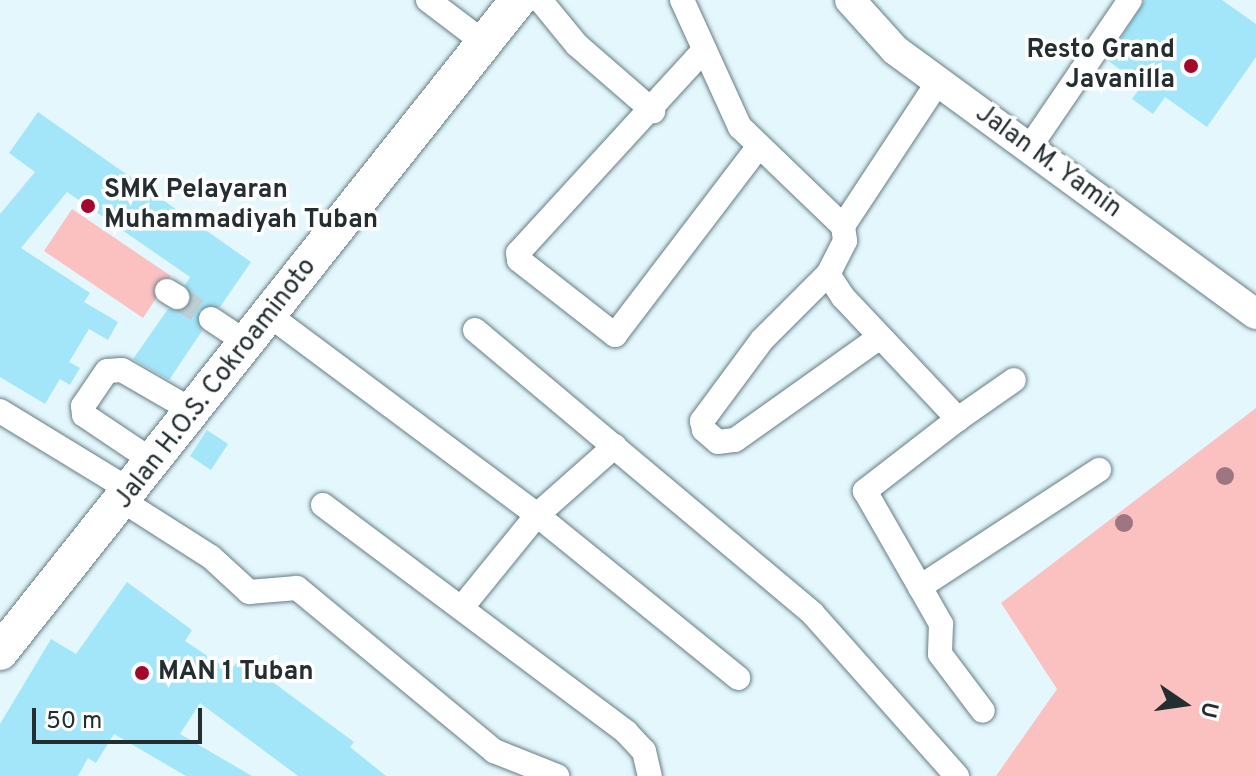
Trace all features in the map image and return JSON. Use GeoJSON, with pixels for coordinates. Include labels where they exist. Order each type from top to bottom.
{"type":"FeatureCollection","features":[{"type":"Feature","properties":{"kind":"highway","name":"Jalan H.O.S. Cokroaminoto"},"geometry":{"type":"LineString","coordinates":[[0,652],[518,0]]}},
{"type":"Feature","properties":{"kind":"main road","name":"Jalan M. Yamin"},"geometry":{"type":"LineString","coordinates":[[850,0],[881,38],[1256,314]]}},
{"type":"Feature","properties":{"kind":"street"},"geometry":{"type":"LineString","coordinates":[[428,0],[486,44]]}},
{"type":"Feature","properties":{"kind":"street"},"geometry":{"type":"LineString","coordinates":[[540,0],[577,45],[653,111]]}},
{"type":"Feature","properties":{"kind":"street"},"geometry":{"type":"LineString","coordinates":[[682,0],[740,127],[843,226],[845,241],[828,274],[762,340],[702,421],[704,430],[718,442],[735,440],[880,337]]}},
{"type":"Feature","properties":{"kind":"street"},"geometry":{"type":"LineString","coordinates":[[1029,148],[1130,0]]}},
{"type":"Feature","properties":{"kind":"street"},"geometry":{"type":"LineString","coordinates":[[704,50],[653,111],[518,253],[524,267],[615,335],[759,146]]}},
{"type":"Feature","properties":{"kind":"street"},"geometry":{"type":"LineString","coordinates":[[843,226],[938,82]]}},
{"type":"Feature","properties":{"kind":"street"},"geometry":{"type":"LineString","coordinates":[[828,274],[880,337],[958,419]]}},
{"type":"Feature","properties":{"kind":"street"},"geometry":{"type":"LineString","coordinates":[[269,315],[537,515],[738,678]]}},
{"type":"Feature","properties":{"kind":"street"},"geometry":{"type":"LineString","coordinates":[[211,319],[247,343]]}},
{"type":"Feature","properties":{"kind":"street"},"geometry":{"type":"LineString","coordinates":[[475,330],[813,614],[957,776]]}},
{"type":"Feature","properties":{"kind":"street"},"geometry":{"type":"LineString","coordinates":[[154,462],[84,415],[83,406],[107,371],[122,370],[193,411]]}},
{"type":"Feature","properties":{"kind":"street"},"geometry":{"type":"LineString","coordinates":[[983,711],[940,654],[941,624],[865,491],[1014,380]]}},
{"type":"Feature","properties":{"kind":"street"},"geometry":{"type":"LineString","coordinates":[[0,411],[211,557],[249,592],[297,588],[494,751],[557,776]]}},
{"type":"Feature","properties":{"kind":"street"},"geometry":{"type":"LineString","coordinates":[[463,606],[537,515],[615,446]]}},
{"type":"Feature","properties":{"kind":"street"},"geometry":{"type":"LineString","coordinates":[[920,587],[1099,470]]}},
{"type":"Feature","properties":{"kind":"street"},"geometry":{"type":"LineString","coordinates":[[323,505],[463,606],[626,732],[644,751],[650,776]]}},
{"type":"Feature","properties":{"kind":"shaded area"},"geometry":{"type":"Polygon","coordinates":[[[72,209],[171,276],[143,318],[44,251],[72,209]]]}},
{"type":"Feature","properties":{"kind":"shaded area"},"geometry":{"type":"Polygon","coordinates":[[[1256,408],[1256,776],[996,776],[1057,689],[1001,603],[1256,408]]]}},
{"type":"Feature","properties":{"kind":"building","name":"Resto Grand Javanilla"},"geometry":{"type":"Polygon","coordinates":[[[1145,0],[1222,0],[1256,24],[1256,57],[1207,127],[1165,97],[1153,114],[1132,99],[1142,85],[1107,60],[1145,0]]]}},
{"type":"Feature","properties":{"kind":"building"},"geometry":{"type":"Polygon","coordinates":[[[38,112],[251,262],[220,307],[199,310],[202,331],[169,380],[133,359],[168,309],[189,305],[185,285],[190,277],[67,192],[21,248],[90,293],[84,302],[118,322],[108,340],[89,329],[69,362],[80,368],[70,385],[60,379],[45,404],[0,377],[0,214],[35,172],[9,153],[38,112]]]}},
{"type":"Feature","properties":{"kind":"building"},"geometry":{"type":"Polygon","coordinates":[[[207,430],[228,444],[211,470],[190,456],[207,430]]]}},
{"type":"Feature","properties":{"kind":"building","name":"MAN 1 Tuban"},"geometry":{"type":"Polygon","coordinates":[[[127,582],[192,630],[185,641],[230,671],[240,658],[354,742],[350,747],[386,776],[298,776],[200,703],[180,734],[252,776],[186,776],[114,734],[96,763],[88,758],[78,776],[0,776],[0,724],[51,639],[76,654],[127,582]]]}},
{"type":"Feature","properties":{"kind":"tunnel"},"geometry":{"type":"LineString","coordinates":[[177,297],[211,319]]}},
{"type":"Feature","properties":{"kind":"place","name":"Resto Grand Javanilla"},"geometry":{"type":"Point","coordinates":[1191,66]}},
{"type":"Feature","properties":{"kind":"place","name":"SMK Pelayaran Muhammadiyah Tuban"},"geometry":{"type":"Point","coordinates":[88,206]}},
{"type":"Feature","properties":{"kind":"place","name":"MAN 1 Tuban"},"geometry":{"type":"Point","coordinates":[142,673]}}]}
